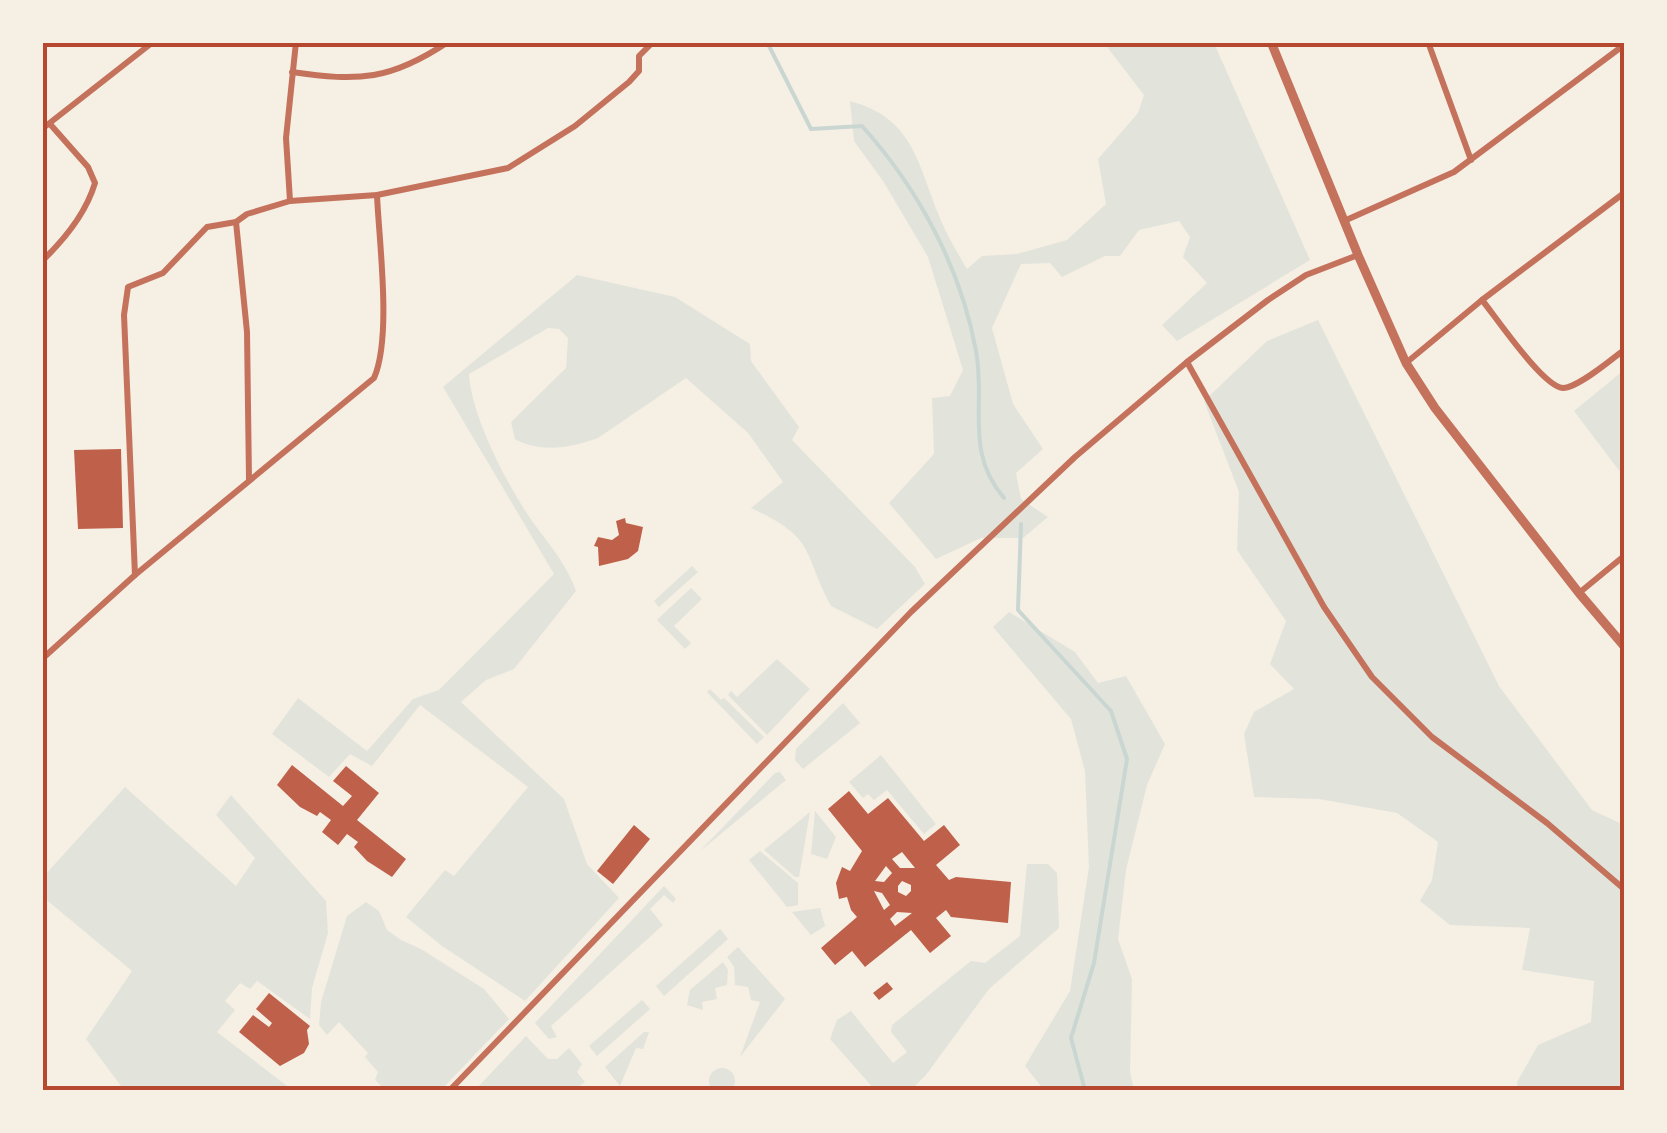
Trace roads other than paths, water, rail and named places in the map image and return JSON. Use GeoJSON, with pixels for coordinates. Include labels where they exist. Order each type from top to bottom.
{"type":"FeatureCollection","features":[{"type":"Feature","properties":{"kind":"street"},"geometry":{"type":"LineString","coordinates":[[42,130],[153,42]]}},
{"type":"Feature","properties":{"kind":"street"},"geometry":{"type":"LineString","coordinates":[[290,202],[286,138],[296,42]]}},
{"type":"Feature","properties":{"kind":"street"},"geometry":{"type":"LineString","coordinates":[[292,72],[337,79],[386,74],[407,68],[448,42]]}},
{"type":"Feature","properties":{"kind":"street"},"geometry":{"type":"LineString","coordinates":[[135,575],[126,292],[132,284],[163,273],[207,227],[236,222],[247,214],[290,202],[377,195],[508,168],[574,126],[629,82],[638,71],[639,56],[654,42]]}},
{"type":"Feature","properties":{"kind":"street"},"geometry":{"type":"LineString","coordinates":[[1271,42],[1406,363],[1578,593],[1624,646]]}},
{"type":"Feature","properties":{"kind":"street"},"geometry":{"type":"LineString","coordinates":[[1428,42],[1471,160]]}},
{"type":"Feature","properties":{"kind":"street"},"geometry":{"type":"LineString","coordinates":[[1344,221],[1432,183],[1471,160],[1624,45]]}},
{"type":"Feature","properties":{"kind":"street"},"geometry":{"type":"LineString","coordinates":[[42,261],[60,243],[90,200],[95,183],[88,167],[50,124]]}},
{"type":"Feature","properties":{"kind":"street"},"geometry":{"type":"LineString","coordinates":[[1406,363],[1624,193]]}},
{"type":"Feature","properties":{"kind":"street"},"geometry":{"type":"LineString","coordinates":[[42,659],[135,575],[374,378],[382,322],[377,195]]}},
{"type":"Feature","properties":{"kind":"street"},"geometry":{"type":"LineString","coordinates":[[236,222],[247,332],[249,480]]}},
{"type":"Feature","properties":{"kind":"street"},"geometry":{"type":"LineString","coordinates":[[450,1090],[911,612],[1074,457],[1187,362],[1306,275],[1358,256]]}},
{"type":"Feature","properties":{"kind":"street"},"geometry":{"type":"LineString","coordinates":[[1482,300],[1535,366],[1558,387],[1579,382],[1624,350]]}},
{"type":"Feature","properties":{"kind":"street"},"geometry":{"type":"LineString","coordinates":[[1187,362],[1324,607],[1372,677],[1432,737],[1547,823],[1624,889]]}},
{"type":"Feature","properties":{"kind":"street"},"geometry":{"type":"LineString","coordinates":[[1578,593],[1624,556]]}},
{"type":"Feature","properties":{"kind":"waterway"},"geometry":{"type":"LineString","coordinates":[[767,42],[811,129],[862,126],[901,176],[934,231],[969,320],[978,371],[980,445],[984,463],[1004,498]]}},
{"type":"Feature","properties":{"kind":"waterway"},"geometry":{"type":"LineString","coordinates":[[1021,524],[1018,610],[1111,711],[1127,759],[1094,963],[1071,1038],[1085,1090]]}}]}
